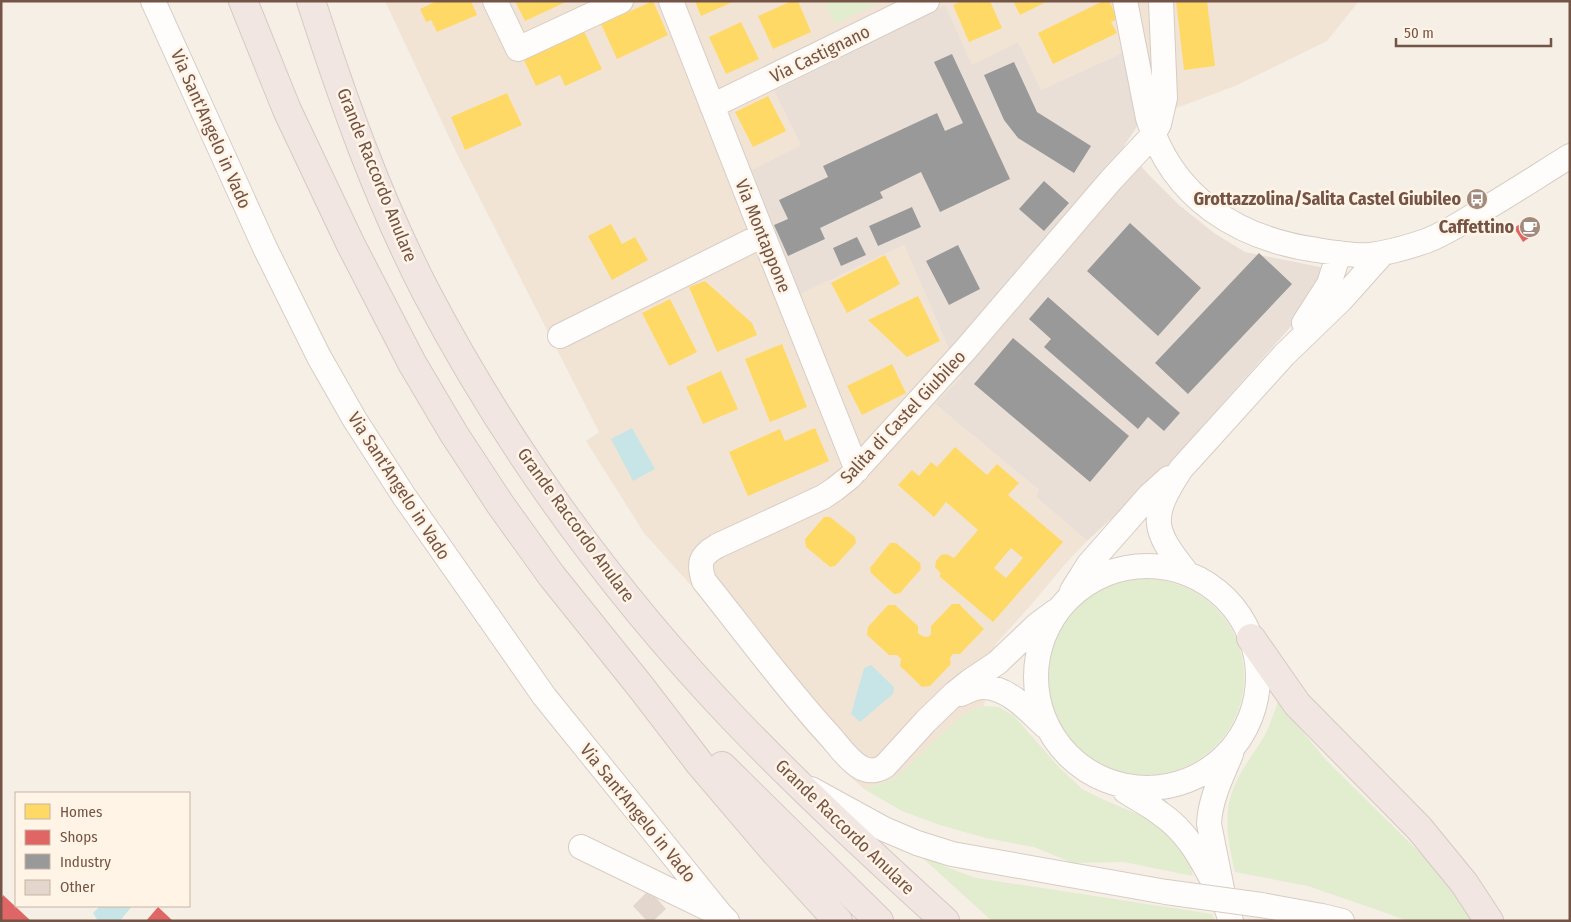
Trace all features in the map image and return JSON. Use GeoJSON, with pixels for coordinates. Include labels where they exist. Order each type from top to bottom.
{"type":"FeatureCollection","features":[{"type":"Feature","properties":{"kind":"highway"},"geometry":{"type":"LineString","coordinates":[[243,1],[287,110],[317,176],[364,272],[412,363],[454,434],[500,504],[551,574],[700,764],[775,852],[838,921]]}},
{"type":"Feature","properties":{"kind":"highway"},"geometry":{"type":"LineString","coordinates":[[257,1],[287,110]]}},
{"type":"Feature","properties":{"kind":"highway","name":"Grande Raccordo Anulare"},"geometry":{"type":"LineString","coordinates":[[311,1],[348,111],[410,260],[441,320],[497,414],[554,499],[610,575],[704,685],[794,780],[945,921]]}},
{"type":"Feature","properties":{"kind":"highway","name":"Grande Raccordo Anulare"},"geometry":{"type":"LineString","coordinates":[[317,1],[326,48]]}},
{"type":"Feature","properties":{"kind":"highway"},"geometry":{"type":"LineString","coordinates":[[1251,638],[1284,687],[1298,704],[1418,828],[1459,877],[1489,921]]}},
{"type":"Feature","properties":{"kind":"highway"},"geometry":{"type":"LineString","coordinates":[[640,686],[879,921]]}},
{"type":"Feature","properties":{"kind":"street","name":"Via Sant'Angelo in Vado"},"geometry":{"type":"LineString","coordinates":[[153,1],[265,248],[319,357],[355,420],[404,496],[544,696],[724,918]]}},
{"type":"Feature","properties":{"kind":"street"},"geometry":{"type":"LineString","coordinates":[[495,1],[518,49],[620,1]]}},
{"type":"Feature","properties":{"kind":"street","name":"Via Montappone"},"geometry":{"type":"LineString","coordinates":[[671,1],[857,470]]}},
{"type":"Feature","properties":{"kind":"street","name":"Via Castignano"},"geometry":{"type":"LineString","coordinates":[[712,106],[928,1]]}},
{"type":"Feature","properties":{"kind":"street"},"geometry":{"type":"LineString","coordinates":[[1124,1],[1153,135],[1166,161],[1184,185],[1201,203],[1256,235],[1278,243],[1339,253],[1362,255],[1383,253],[1426,240],[1452,229],[1570,156]]}},
{"type":"Feature","properties":{"kind":"street","name":"Salita di Castel Giubileo"},"geometry":{"type":"LineString","coordinates":[[1160,1],[1165,98],[1159,124],[1153,135],[1117,173],[966,349],[857,470],[842,484],[823,497],[716,546],[703,558],[701,567],[704,581],[802,704],[855,764],[868,770],[879,770],[962,687],[1002,659],[1037,625],[1062,605],[1084,570],[1104,546],[1157,487],[1181,469]]}},
{"type":"Feature","properties":{"kind":"street"},"geometry":{"type":"LineString","coordinates":[[560,336],[762,234]]}},
{"type":"Feature","properties":{"kind":"street","name":"Salita di Castel Giubileo"},"geometry":{"type":"LineString","coordinates":[[1284,355],[1329,284],[1339,253]]}},
{"type":"Feature","properties":{"kind":"street","name":"Salita di Castel Giubileo"},"geometry":{"type":"LineString","coordinates":[[1187,573],[1163,540],[1158,523],[1158,512],[1166,492],[1181,469],[1284,355],[1341,300],[1383,253]]}},
{"type":"Feature","properties":{"kind":"street"},"geometry":{"type":"LineString","coordinates":[[1158,566],[1187,573],[1209,585],[1226,599],[1239,616],[1251,638],[1257,660],[1258,690],[1251,715],[1234,744],[1213,800],[1210,817],[1210,832],[1228,912],[1196,851],[1184,834],[1160,812],[1085,768],[1058,739],[1040,706],[1034,675],[1042,641],[1062,605],[1102,574],[1121,567],[1158,566]]}},
{"type":"Feature","properties":{"kind":"street","name":"Salita di Castel Giubileo"},"geometry":{"type":"LineString","coordinates":[[948,701],[974,688],[990,688],[1014,699],[1058,739]]}},
{"type":"Feature","properties":{"kind":"street"},"geometry":{"type":"LineString","coordinates":[[1120,787],[1156,791],[1187,782],[1213,767],[1234,744]]}},
{"type":"Feature","properties":{"kind":"street"},"geometry":{"type":"LineString","coordinates":[[794,780],[884,829],[916,843],[952,854],[1166,892],[1261,905],[1342,921]]}},
{"type":"Feature","properties":{"kind":"street"},"geometry":{"type":"LineString","coordinates":[[581,847],[724,918]]}},
{"type":"Feature","properties":{"kind":"shaded area"},"geometry":{"type":"Polygon","coordinates":[[[385,1],[1118,1],[1126,51],[1041,90],[972,65],[801,145],[799,294],[904,245],[961,377],[935,404],[1040,491],[1036,497],[1087,541],[995,645],[984,706],[970,711],[894,779],[864,789],[849,776],[807,731],[759,672],[722,620],[644,533],[586,441],[599,432],[457,154],[385,1]]]}},
{"type":"Feature","properties":{"kind":"shaded area"},"geometry":{"type":"Polygon","coordinates":[[[1135,1],[1359,1],[1327,41],[1235,86],[1155,116],[1135,1]]]}},
{"type":"Feature","properties":{"kind":"shaded area"},"geometry":{"type":"Polygon","coordinates":[[[945,5],[972,65],[1018,42],[1041,90],[1126,51],[1140,122],[1124,146],[1147,173],[1179,205],[1214,233],[1245,252],[1320,267],[1321,279],[1294,323],[1162,472],[1087,541],[1036,497],[1039,490],[935,404],[961,377],[904,245],[798,295],[752,170],[801,145],[774,91],[945,5]]]}},
{"type":"Feature","properties":{"kind":"green space"},"geometry":{"type":"Polygon","coordinates":[[[824,1],[882,1],[835,24],[824,1]]]}},
{"type":"Feature","properties":{"kind":"green space"},"geometry":{"type":"Polygon","coordinates":[[[1136,579],[1156,579],[1183,586],[1208,601],[1222,615],[1237,640],[1244,667],[1244,687],[1237,714],[1222,739],[1208,753],[1183,768],[1174,771],[1156,775],[1136,775],[1109,768],[1084,753],[1070,739],[1055,714],[1052,705],[1048,687],[1048,667],[1055,640],[1070,615],[1084,601],[1109,586],[1118,583],[1136,579]]]}},
{"type":"Feature","properties":{"kind":"green space"},"geometry":{"type":"Polygon","coordinates":[[[1278,702],[1326,760],[1436,869],[1455,891],[1475,921],[1406,921],[1308,886],[1235,872],[1227,822],[1229,802],[1239,777],[1265,735],[1278,702]]]}},
{"type":"Feature","properties":{"kind":"green space"},"geometry":{"type":"Polygon","coordinates":[[[984,706],[999,707],[1014,716],[1057,765],[1082,789],[1142,816],[1166,833],[1188,856],[1193,876],[1124,862],[1073,863],[1034,847],[986,838],[940,825],[902,811],[864,789],[894,779],[957,720],[970,711],[984,706]]]}},
{"type":"Feature","properties":{"kind":"green space"},"geometry":{"type":"Polygon","coordinates":[[[915,851],[946,867],[976,878],[1212,914],[1215,921],[992,921],[915,851]]]}},
{"type":"Feature","properties":{"kind":"water"},"geometry":{"type":"Polygon","coordinates":[[[632,428],[655,469],[633,481],[611,439],[632,428]]]}},
{"type":"Feature","properties":{"kind":"water"},"geometry":{"type":"Polygon","coordinates":[[[871,665],[894,687],[893,694],[860,722],[851,714],[864,668],[871,665]]]}},
{"type":"Feature","properties":{"kind":"water"},"geometry":{"type":"Polygon","coordinates":[[[99,907],[131,907],[120,921],[98,921],[93,913],[99,907]]]}},
{"type":"Feature","properties":{"kind":"building: Homes"},"geometry":{"type":"Polygon","coordinates":[[[437,1],[471,1],[477,15],[437,32],[431,20],[426,22],[420,9],[437,1]]]}},
{"type":"Feature","properties":{"kind":"building: Homes"},"geometry":{"type":"Polygon","coordinates":[[[515,1],[568,1],[525,21],[515,1]]]}},
{"type":"Feature","properties":{"kind":"building: Homes"},"geometry":{"type":"Polygon","coordinates":[[[653,1],[668,35],[617,59],[601,24],[653,1]]]}},
{"type":"Feature","properties":{"kind":"building: Homes"},"geometry":{"type":"Polygon","coordinates":[[[695,1],[735,1],[701,16],[695,1]]]}},
{"type":"Feature","properties":{"kind":"building: Homes"},"geometry":{"type":"Polygon","coordinates":[[[792,1],[798,1],[811,32],[773,49],[758,16],[792,1]]]}},
{"type":"Feature","properties":{"kind":"building: Homes"},"geometry":{"type":"Polygon","coordinates":[[[961,1],[990,1],[1002,28],[969,42],[953,5],[961,1]]]}},
{"type":"Feature","properties":{"kind":"building: Homes"},"geometry":{"type":"Polygon","coordinates":[[[1013,1],[1048,1],[1020,15],[1013,1]]]}},
{"type":"Feature","properties":{"kind":"building: Homes"},"geometry":{"type":"Polygon","coordinates":[[[1103,1],[1109,1],[1118,19],[1111,22],[1117,33],[1053,64],[1038,33],[1103,1]]]}},
{"type":"Feature","properties":{"kind":"building: Homes"},"geometry":{"type":"Polygon","coordinates":[[[1176,1],[1207,1],[1215,66],[1184,70],[1176,1]]]}},
{"type":"Feature","properties":{"kind":"building: Homes"},"geometry":{"type":"Polygon","coordinates":[[[741,22],[759,59],[726,74],[709,37],[741,22]]]}},
{"type":"Feature","properties":{"kind":"building: Homes"},"geometry":{"type":"Polygon","coordinates":[[[583,29],[602,69],[565,86],[560,75],[536,86],[522,56],[583,29]]]}},
{"type":"Feature","properties":{"kind":"building: Homes"},"geometry":{"type":"Polygon","coordinates":[[[507,93],[522,125],[465,150],[451,117],[507,93]]]}},
{"type":"Feature","properties":{"kind":"building: Homes"},"geometry":{"type":"Polygon","coordinates":[[[768,96],[786,131],[753,147],[735,112],[768,96]]]}},
{"type":"Feature","properties":{"kind":"building: Homes"},"geometry":{"type":"Polygon","coordinates":[[[611,224],[622,244],[635,237],[648,260],[612,280],[588,236],[611,224]]]}},
{"type":"Feature","properties":{"kind":"building: Homes"},"geometry":{"type":"Polygon","coordinates":[[[885,255],[900,284],[847,313],[831,283],[885,255]]]}},
{"type":"Feature","properties":{"kind":"building: Homes"},"geometry":{"type":"Polygon","coordinates":[[[705,281],[752,323],[757,335],[717,352],[689,287],[705,281]]]}},
{"type":"Feature","properties":{"kind":"building: Homes"},"geometry":{"type":"Polygon","coordinates":[[[918,296],[940,341],[907,357],[868,320],[918,296]]]}},
{"type":"Feature","properties":{"kind":"building: Homes"},"geometry":{"type":"Polygon","coordinates":[[[670,299],[697,352],[669,366],[642,313],[670,299]]]}},
{"type":"Feature","properties":{"kind":"building: Homes"},"geometry":{"type":"Polygon","coordinates":[[[782,344],[807,407],[770,422],[745,359],[782,344]]]}},
{"type":"Feature","properties":{"kind":"building: Homes"},"geometry":{"type":"Polygon","coordinates":[[[892,364],[906,393],[862,415],[847,386],[892,364]]]}},
{"type":"Feature","properties":{"kind":"building: Homes"},"geometry":{"type":"Polygon","coordinates":[[[721,371],[738,409],[703,424],[686,387],[721,371]]]}},
{"type":"Feature","properties":{"kind":"building: Homes"},"geometry":{"type":"Polygon","coordinates":[[[815,428],[829,461],[748,496],[729,452],[780,429],[785,441],[815,428]]]}},
{"type":"Feature","properties":{"kind":"building: Homes"},"geometry":{"type":"Polygon","coordinates":[[[955,447],[987,475],[997,464],[1019,483],[1008,495],[1063,542],[993,622],[939,576],[941,574],[935,567],[936,561],[941,555],[947,554],[954,558],[978,530],[946,502],[934,517],[898,485],[912,470],[919,476],[931,462],[937,467],[955,447]],[[1011,548],[994,568],[1006,578],[1023,558],[1011,548]]]}},
{"type":"Feature","properties":{"kind":"building: Homes"},"geometry":{"type":"Polygon","coordinates":[[[824,517],[830,517],[855,537],[856,543],[835,566],[830,567],[806,547],[805,539],[824,517]]]}},
{"type":"Feature","properties":{"kind":"building: Homes"},"geometry":{"type":"Polygon","coordinates":[[[890,543],[896,543],[920,563],[921,569],[900,593],[894,594],[871,573],[870,568],[890,543]]]}},
{"type":"Feature","properties":{"kind":"building: Homes"},"geometry":{"type":"Polygon","coordinates":[[[952,604],[959,604],[984,629],[960,654],[953,654],[950,658],[951,664],[930,686],[922,687],[900,666],[901,659],[897,655],[889,655],[867,635],[868,627],[888,605],[895,605],[918,626],[918,633],[928,637],[931,634],[931,626],[952,604]]]}},
{"type":"Feature","properties":{"kind":"building: Shops"},"geometry":{"type":"Polygon","coordinates":[[[1532,216],[1541,230],[1523,242],[1514,228],[1532,216]]]}},
{"type":"Feature","properties":{"kind":"building: Shops"},"geometry":{"type":"Polygon","coordinates":[[[3,895],[31,921],[1,921],[1,900],[3,895]]]}},
{"type":"Feature","properties":{"kind":"building: Shops"},"geometry":{"type":"Polygon","coordinates":[[[158,907],[173,921],[146,921],[158,907]]]}},
{"type":"Feature","properties":{"kind":"building: Industry"},"geometry":{"type":"Polygon","coordinates":[[[952,54],[1010,179],[940,212],[921,172],[880,192],[883,198],[820,228],[825,239],[788,256],[774,225],[788,219],[779,200],[828,177],[823,166],[937,113],[945,131],[963,123],[934,62],[952,54]]]}},
{"type":"Feature","properties":{"kind":"building: Industry"},"geometry":{"type":"Polygon","coordinates":[[[1014,62],[1037,112],[1091,146],[1074,173],[1018,138],[1004,120],[984,75],[1014,62]]]}},
{"type":"Feature","properties":{"kind":"building: Industry"},"geometry":{"type":"Polygon","coordinates":[[[1044,181],[1069,203],[1044,231],[1019,209],[1044,181]]]}},
{"type":"Feature","properties":{"kind":"building: Industry"},"geometry":{"type":"Polygon","coordinates":[[[912,207],[921,227],[878,246],[869,226],[912,207]]]}},
{"type":"Feature","properties":{"kind":"building: Industry"},"geometry":{"type":"Polygon","coordinates":[[[1130,223],[1201,288],[1158,336],[1087,271],[1130,223]]]}},
{"type":"Feature","properties":{"kind":"building: Industry"},"geometry":{"type":"Polygon","coordinates":[[[857,237],[866,255],[841,266],[833,248],[857,237]]]}},
{"type":"Feature","properties":{"kind":"building: Industry"},"geometry":{"type":"Polygon","coordinates":[[[958,245],[980,289],[949,305],[926,261],[958,245]]]}},
{"type":"Feature","properties":{"kind":"building: Industry"},"geometry":{"type":"Polygon","coordinates":[[[1259,253],[1292,284],[1188,394],[1155,363],[1259,253]]]}},
{"type":"Feature","properties":{"kind":"building: Industry"},"geometry":{"type":"Polygon","coordinates":[[[1048,297],[1180,413],[1164,431],[1148,417],[1138,429],[1044,347],[1051,339],[1029,319],[1048,297]]]}},
{"type":"Feature","properties":{"kind":"building: Industry"},"geometry":{"type":"Polygon","coordinates":[[[1013,338],[1129,436],[1090,482],[974,384],[1013,338]]]}},
{"type":"Feature","properties":{"kind":"building: Other"},"geometry":{"type":"Polygon","coordinates":[[[649,890],[666,909],[653,921],[647,921],[633,906],[649,890]]]}},
{"type":"Feature","properties":{"kind":"place","name":"Grottazzolina/Salita Castel Giubileo"},"geometry":{"type":"Point","coordinates":[1477,199]}},
{"type":"Feature","properties":{"kind":"place","name":"Caffettino"},"geometry":{"type":"Point","coordinates":[1530,227]}}]}
